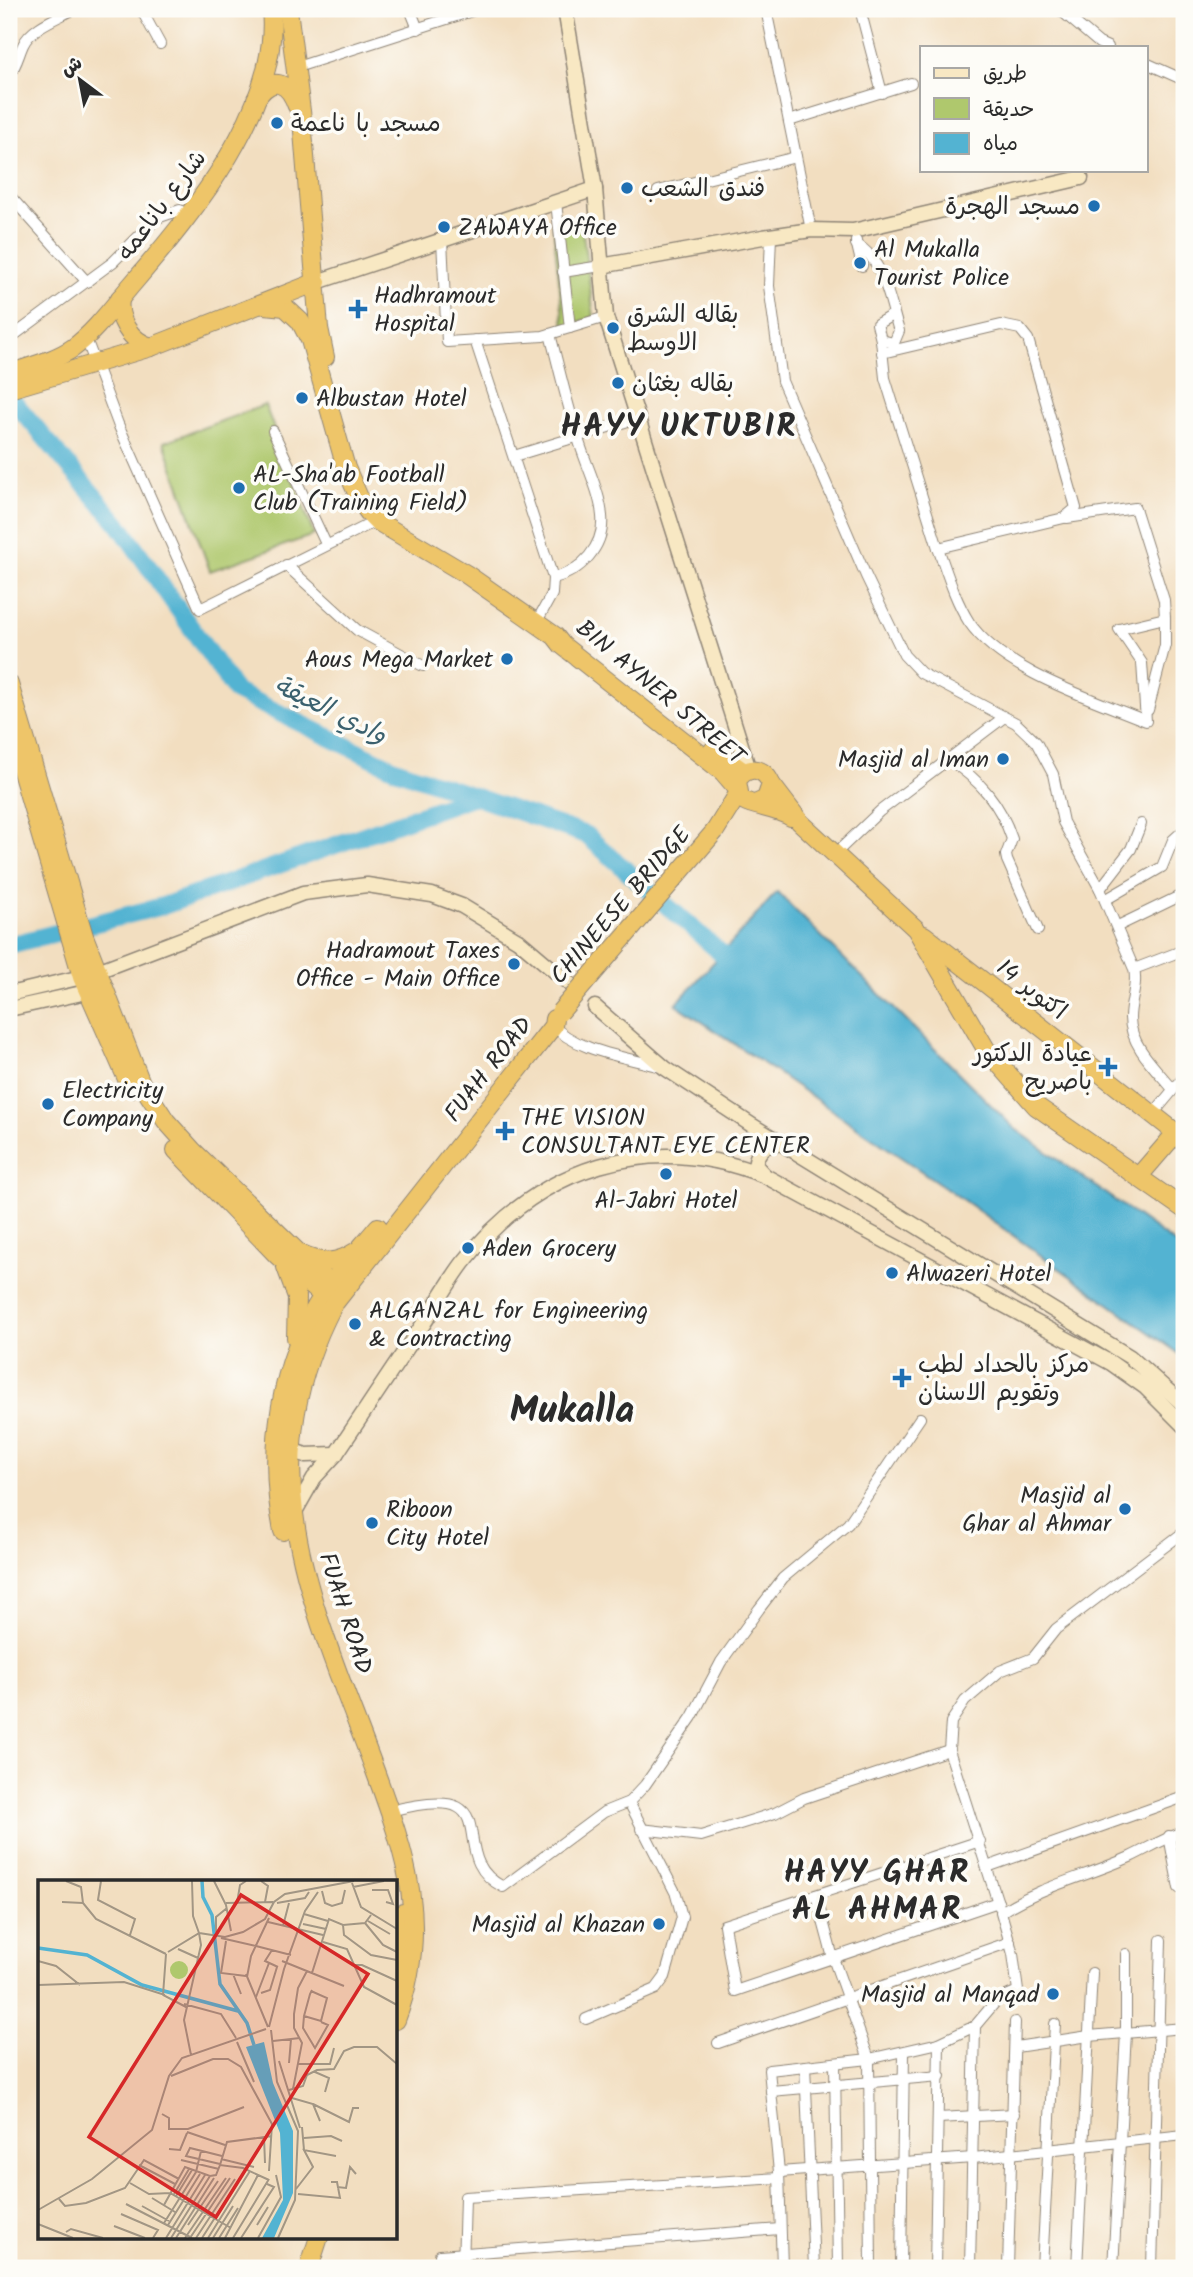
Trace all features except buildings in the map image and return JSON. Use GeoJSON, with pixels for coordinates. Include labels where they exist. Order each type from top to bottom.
{"type":"FeatureCollection","features":[{"type":"Feature","properties":{"kind":"highway","name":"شارع باناعمه"},"geometry":{"type":"LineString","coordinates":[[9,388],[45,370],[85,336],[159,252],[211,186],[250,109],[269,60],[273,34],[271,9]]}},
{"type":"Feature","properties":{"kind":"highway","name":"BIN AYNER STREET"},"geometry":{"type":"LineString","coordinates":[[288,9],[302,119],[319,328],[331,383],[361,482],[383,522]]}},
{"type":"Feature","properties":{"kind":"highway"},"geometry":{"type":"LineString","coordinates":[[159,252],[165,234],[235,122],[250,109],[263,89],[278,84],[291,93],[302,119]]}},
{"type":"Feature","properties":{"kind":"highway","name":"شارع باناعمه"},"geometry":{"type":"LineString","coordinates":[[9,374],[95,364],[264,305],[317,282]]}},
{"type":"Feature","properties":{"kind":"highway"},"geometry":{"type":"LineString","coordinates":[[120,298],[120,314],[129,332],[138,342],[151,346]]}},
{"type":"Feature","properties":{"kind":"highway","name":"BIN AYNER STREET"},"geometry":{"type":"LineString","coordinates":[[264,305],[285,307],[300,321],[310,340],[334,433],[360,502],[383,522],[466,574],[555,636],[566,638],[745,789]]}},
{"type":"Feature","properties":{"kind":"highway"},"geometry":{"type":"LineString","coordinates":[[9,684],[78,939],[93,982],[141,1083],[166,1121],[286,1253],[332,1295]]}},
{"type":"Feature","properties":{"kind":"highway"},"geometry":{"type":"LineString","coordinates":[[9,727],[72,918]]}},
{"type":"Feature","properties":{"kind":"highway"},"geometry":{"type":"LineString","coordinates":[[800,822],[760,770],[745,789],[800,822],[916,929],[986,1049],[1036,1106],[1184,1209]]}},
{"type":"Feature","properties":{"kind":"highway","name":"CHINEESE BRIDGE"},"geometry":{"type":"LineString","coordinates":[[554,1020],[719,827],[745,789],[769,795],[771,783]]}},
{"type":"Feature","properties":{"kind":"highway","name":"14 اكتوبر"},"geometry":{"type":"LineString","coordinates":[[916,929],[1180,1136]]}},
{"type":"Feature","properties":{"kind":"highway","name":"FUAH ROAD"},"geometry":{"type":"LineString","coordinates":[[399,2000],[415,1941],[409,1871],[390,1811],[304,1577],[293,1517],[281,1406],[294,1350],[360,1248],[554,1020]]}},
{"type":"Feature","properties":{"kind":"highway","name":"FUAH ROAD"},"geometry":{"type":"LineString","coordinates":[[397,1969],[402,1935],[399,1870],[294,1582],[281,1522],[284,1448],[300,1383],[332,1295],[554,1020]]}},
{"type":"Feature","properties":{"kind":"highway"},"geometry":{"type":"LineString","coordinates":[[1139,1177],[1180,1136]]}},
{"type":"Feature","properties":{"kind":"highway"},"geometry":{"type":"LineString","coordinates":[[286,1253],[336,1262],[360,1248]]}},
{"type":"Feature","properties":{"kind":"highway"},"geometry":{"type":"LineString","coordinates":[[286,1253],[298,1297],[299,1318],[294,1350]]}},
{"type":"Feature","properties":{"kind":"highway"},"geometry":{"type":"LineString","coordinates":[[297,2268],[307,2238]]}},
{"type":"Feature","properties":{"kind":"highway"},"geometry":{"type":"LineString","coordinates":[[309,2268],[319,2238]]}},
{"type":"Feature","properties":{"kind":"main road"},"geometry":{"type":"LineString","coordinates":[[565,9],[594,189],[606,317],[638,418],[745,789]]}},
{"type":"Feature","properties":{"kind":"main road"},"geometry":{"type":"LineString","coordinates":[[601,265],[811,230],[855,238],[1081,178]]}},
{"type":"Feature","properties":{"kind":"main road"},"geometry":{"type":"LineString","coordinates":[[317,282],[594,189]]}},
{"type":"Feature","properties":{"kind":"main road"},"geometry":{"type":"LineString","coordinates":[[9,1009],[93,982],[303,893],[367,886],[432,895],[462,906],[518,940],[571,985]]}},
{"type":"Feature","properties":{"kind":"main road"},"geometry":{"type":"LineString","coordinates":[[9,994],[93,982]]}},
{"type":"Feature","properties":{"kind":"main road"},"geometry":{"type":"LineString","coordinates":[[595,1007],[665,1068],[753,1126],[1130,1357],[1184,1405]]}},
{"type":"Feature","properties":{"kind":"main road"},"geometry":{"type":"LineString","coordinates":[[728,1161],[751,1152],[757,1139],[753,1126]]}},
{"type":"Feature","properties":{"kind":"main road"},"geometry":{"type":"LineString","coordinates":[[765,1176],[755,1165],[759,1152],[771,1143],[784,1144]]}},
{"type":"Feature","properties":{"kind":"main road"},"geometry":{"type":"LineString","coordinates":[[293,1517],[314,1478],[336,1454],[463,1263],[503,1222],[550,1186],[611,1161],[634,1158],[674,1155],[728,1161],[765,1176],[1111,1363],[1145,1387],[1184,1426]]}},
{"type":"Feature","properties":{"kind":"main road"},"geometry":{"type":"LineString","coordinates":[[284,1448],[306,1455],[336,1454]]}},
{"type":"Feature","properties":{"kind":"street"},"geometry":{"type":"LineString","coordinates":[[9,74],[16,67],[24,42],[34,32],[74,9]]}},
{"type":"Feature","properties":{"kind":"street"},"geometry":{"type":"LineString","coordinates":[[141,9],[160,44]]}},
{"type":"Feature","properties":{"kind":"street"},"geometry":{"type":"LineString","coordinates":[[411,9],[418,29]]}},
{"type":"Feature","properties":{"kind":"street"},"geometry":{"type":"LineString","coordinates":[[294,68],[478,9]]}},
{"type":"Feature","properties":{"kind":"street"},"geometry":{"type":"LineString","coordinates":[[766,9],[811,230]]}},
{"type":"Feature","properties":{"kind":"street"},"geometry":{"type":"LineString","coordinates":[[860,9],[882,93]]}},
{"type":"Feature","properties":{"kind":"street"},"geometry":{"type":"LineString","coordinates":[[1059,9],[1106,46]]}},
{"type":"Feature","properties":{"kind":"street"},"geometry":{"type":"LineString","coordinates":[[1148,65],[1184,80]]}},
{"type":"Feature","properties":{"kind":"street"},"geometry":{"type":"LineString","coordinates":[[789,121],[911,83]]}},
{"type":"Feature","properties":{"kind":"street"},"geometry":{"type":"LineString","coordinates":[[658,191],[796,157]]}},
{"type":"Feature","properties":{"kind":"street"},"geometry":{"type":"LineString","coordinates":[[9,195],[88,282]]}},
{"type":"Feature","properties":{"kind":"street"},"geometry":{"type":"LineString","coordinates":[[556,202],[570,328]]}},
{"type":"Feature","properties":{"kind":"street"},"geometry":{"type":"LineString","coordinates":[[9,339],[120,256],[157,218],[180,210]]}},
{"type":"Feature","properties":{"kind":"street"},"geometry":{"type":"LineString","coordinates":[[771,236],[769,286],[782,381],[800,429],[904,655],[920,673],[1016,723],[1036,742],[1053,774],[1063,822],[1118,926],[1134,969],[1136,979],[1129,1016],[1136,1041],[1172,1088]]}},
{"type":"Feature","properties":{"kind":"street"},"geometry":{"type":"LineString","coordinates":[[855,238],[862,266]]}},
{"type":"Feature","properties":{"kind":"street"},"geometry":{"type":"LineString","coordinates":[[855,238],[869,251],[899,331],[894,343],[881,340]]}},
{"type":"Feature","properties":{"kind":"street"},"geometry":{"type":"LineString","coordinates":[[442,240],[447,342],[551,334],[606,317]]}},
{"type":"Feature","properties":{"kind":"street"},"geometry":{"type":"LineString","coordinates":[[563,271],[601,265]]}},
{"type":"Feature","properties":{"kind":"street"},"geometry":{"type":"LineString","coordinates":[[894,314],[877,324],[886,378],[938,548],[960,605],[982,637],[1025,669],[1146,721]]}},
{"type":"Feature","properties":{"kind":"street"},"geometry":{"type":"LineString","coordinates":[[882,353],[1001,325],[1020,329],[1028,338],[1076,508],[1065,519]]}},
{"type":"Feature","properties":{"kind":"street"},"geometry":{"type":"LineString","coordinates":[[551,334],[577,437],[602,516],[594,549],[580,567],[553,578]]}},
{"type":"Feature","properties":{"kind":"street"},"geometry":{"type":"LineString","coordinates":[[85,336],[118,424],[200,609],[326,544],[383,522]]}},
{"type":"Feature","properties":{"kind":"street"},"geometry":{"type":"LineString","coordinates":[[475,340],[553,578],[552,594],[536,622]]}},
{"type":"Feature","properties":{"kind":"street"},"geometry":{"type":"LineString","coordinates":[[514,456],[638,418]]}},
{"type":"Feature","properties":{"kind":"street"},"geometry":{"type":"LineString","coordinates":[[273,431],[326,544]]}},
{"type":"Feature","properties":{"kind":"street"},"geometry":{"type":"LineString","coordinates":[[938,548],[1065,519],[1135,508],[1164,600],[1165,618],[1165,645],[1146,721]]}},
{"type":"Feature","properties":{"kind":"street"},"geometry":{"type":"LineString","coordinates":[[286,565],[346,622],[423,666]]}},
{"type":"Feature","properties":{"kind":"street"},"geometry":{"type":"LineString","coordinates":[[1146,721],[1142,663],[1119,629],[1165,618]]}},
{"type":"Feature","properties":{"kind":"street"},"geometry":{"type":"LineString","coordinates":[[836,853],[880,811],[1003,718]]}},
{"type":"Feature","properties":{"kind":"street"},"geometry":{"type":"LineString","coordinates":[[948,760],[985,788],[998,805],[1012,839],[1006,855],[1007,860],[1038,930]]}},
{"type":"Feature","properties":{"kind":"street"},"geometry":{"type":"LineString","coordinates":[[1100,889],[1131,849],[1141,824]]}},
{"type":"Feature","properties":{"kind":"street"},"geometry":{"type":"LineString","coordinates":[[1105,900],[1162,867],[1174,840],[1184,830]]}},
{"type":"Feature","properties":{"kind":"street"},"geometry":{"type":"LineString","coordinates":[[1118,926],[1184,894]]}},
{"type":"Feature","properties":{"kind":"street"},"geometry":{"type":"LineString","coordinates":[[1134,969],[1184,950]]}},
{"type":"Feature","properties":{"kind":"street"},"geometry":{"type":"LineString","coordinates":[[554,1020],[562,1036],[578,1044],[665,1068]]}},
{"type":"Feature","properties":{"kind":"street"},"geometry":{"type":"LineString","coordinates":[[1153,1114],[1172,1088],[1184,1077]]}},
{"type":"Feature","properties":{"kind":"street"},"geometry":{"type":"LineString","coordinates":[[390,1811],[433,1802],[456,1805],[471,1820],[475,1856],[488,1880],[503,1887],[604,1812],[629,1802],[645,1785],[692,1717],[721,1662],[759,1609],[783,1578],[848,1524],[920,1418]]}},
{"type":"Feature","properties":{"kind":"street"},"geometry":{"type":"LineString","coordinates":[[782,2268],[779,2175],[769,2070],[869,2059],[939,2043],[975,2026],[996,2000],[1018,1991],[1010,1942],[949,1750],[951,1722],[965,1701],[1000,1671],[1032,1658],[1056,1629],[1183,1537]]}},
{"type":"Feature","properties":{"kind":"street"},"geometry":{"type":"LineString","coordinates":[[641,1829],[701,1836],[775,1813],[804,1798],[949,1750]]}},
{"type":"Feature","properties":{"kind":"street"},"geometry":{"type":"LineString","coordinates":[[987,1867],[1184,1797]]}},
{"type":"Feature","properties":{"kind":"street"},"geometry":{"type":"LineString","coordinates":[[586,2019],[656,1989],[664,1977],[682,1917],[676,1894],[629,1802]]}},
{"type":"Feature","properties":{"kind":"street"},"geometry":{"type":"LineString","coordinates":[[980,1842],[724,1925],[735,1990],[999,1907],[1132,1857],[1169,1836],[1184,1832]]}},
{"type":"Feature","properties":{"kind":"street"},"geometry":{"type":"LineString","coordinates":[[1169,1836],[1179,1888]]}},
{"type":"Feature","properties":{"kind":"street"},"geometry":{"type":"LineString","coordinates":[[816,1895],[833,1958],[869,2059],[871,2268]]}},
{"type":"Feature","properties":{"kind":"street"},"geometry":{"type":"LineString","coordinates":[[1152,2268],[1161,1940]]}},
{"type":"Feature","properties":{"kind":"street"},"geometry":{"type":"LineString","coordinates":[[718,2043],[1010,1942]]}},
{"type":"Feature","properties":{"kind":"street"},"geometry":{"type":"LineString","coordinates":[[1113,2268],[1126,2033],[1126,1954]]}},
{"type":"Feature","properties":{"kind":"street"},"geometry":{"type":"LineString","coordinates":[[1077,2268],[1081,2146],[1092,1973]]}},
{"type":"Feature","properties":{"kind":"street"},"geometry":{"type":"LineString","coordinates":[[1009,2268],[1015,2022]]}},
{"type":"Feature","properties":{"kind":"street"},"geometry":{"type":"LineString","coordinates":[[1042,2268],[1051,2150],[1055,2024]]}},
{"type":"Feature","properties":{"kind":"street"},"geometry":{"type":"LineString","coordinates":[[970,2268],[975,2026]]}},
{"type":"Feature","properties":{"kind":"street"},"geometry":{"type":"LineString","coordinates":[[1016,2047],[1089,2036],[1184,2028]]}},
{"type":"Feature","properties":{"kind":"street"},"geometry":{"type":"LineString","coordinates":[[935,2268],[939,2043]]}},
{"type":"Feature","properties":{"kind":"street"},"geometry":{"type":"LineString","coordinates":[[901,2268],[904,2053]]}},
{"type":"Feature","properties":{"kind":"street"},"geometry":{"type":"LineString","coordinates":[[835,2063],[839,2169],[838,2268]]}},
{"type":"Feature","properties":{"kind":"street"},"geometry":{"type":"LineString","coordinates":[[805,2066],[814,2268]]}},
{"type":"Feature","properties":{"kind":"street"},"geometry":{"type":"LineString","coordinates":[[771,2091],[940,2076]]}},
{"type":"Feature","properties":{"kind":"street"},"geometry":{"type":"LineString","coordinates":[[938,2118],[1014,2114]]}},
{"type":"Feature","properties":{"kind":"street"},"geometry":{"type":"LineString","coordinates":[[463,2268],[465,2197],[779,2175],[973,2158],[1184,2135]]}},
{"type":"Feature","properties":{"kind":"street"},"geometry":{"type":"LineString","coordinates":[[440,2255],[780,2229]]}},
{"type":"Feature","properties":{"kind":"green space"},"geometry":{"type":"Polygon","coordinates":[[[581,218],[594,317],[564,327],[553,223],[581,218]]]}},
{"type":"Feature","properties":{"kind":"green space","name":"AL-Sha'ab Football Club (Training Field)"},"geometry":{"type":"Polygon","coordinates":[[[265,405],[314,535],[210,571],[164,442],[265,405]]]}},
{"type":"Feature","properties":{"kind":"water"},"geometry":{"type":"Polygon","coordinates":[[[777,892],[1014,1128],[1184,1250],[1184,1357],[949,1190],[676,1004],[777,892]]]}},
{"type":"Feature","properties":{"kind":"waterway","name":"وادي العيقة"},"geometry":{"type":"LineString","coordinates":[[9,396],[120,526],[236,692],[395,769],[586,835],[722,954]]}},
{"type":"Feature","properties":{"kind":"waterway"},"geometry":{"type":"LineString","coordinates":[[9,945],[163,906],[474,796]]}},
{"type":"Feature","properties":{"kind":"place","name":"مسجد با ناعمة"},"geometry":{"type":"Point","coordinates":[277,123]}},
{"type":"Feature","properties":{"kind":"place","name":"فندق الشعب"},"geometry":{"type":"Point","coordinates":[627,188]}},
{"type":"Feature","properties":{"kind":"place","name":"مسجد الهجرة"},"geometry":{"type":"Point","coordinates":[1094,206]}},
{"type":"Feature","properties":{"kind":"place","name":"ZAWAYA Office"},"geometry":{"type":"Point","coordinates":[444,227]}},
{"type":"Feature","properties":{"kind":"place","name":"Al Mukalla Tourist Police"},"geometry":{"type":"Point","coordinates":[860,263]}},
{"type":"Feature","properties":{"kind":"place","name":"Hadhramout Hospital"},"geometry":{"type":"Point","coordinates":[358,309]}},
{"type":"Feature","properties":{"kind":"place","name":"بقاله الشرق الاوسط"},"geometry":{"type":"Point","coordinates":[613,328]}},
{"type":"Feature","properties":{"kind":"place","name":"بقاله بغثان"},"geometry":{"type":"Point","coordinates":[618,383]}},
{"type":"Feature","properties":{"kind":"place","name":"Albustan Hotel"},"geometry":{"type":"Point","coordinates":[302,398]}},
{"type":"Feature","properties":{"kind":"place","name":"AL-Sha'ab Football Club (Training Field)"},"geometry":{"type":"Point","coordinates":[239,488]}},
{"type":"Feature","properties":{"kind":"place","name":"Aous Mega Market"},"geometry":{"type":"Point","coordinates":[507,659]}},
{"type":"Feature","properties":{"kind":"place","name":"Masjid al Iman"},"geometry":{"type":"Point","coordinates":[1003,759]}},
{"type":"Feature","properties":{"kind":"place","name":"Hadramout Taxes Office - Main Office"},"geometry":{"type":"Point","coordinates":[514,964]}},
{"type":"Feature","properties":{"kind":"place","name":"عيادة الدكتور باصريح"},"geometry":{"type":"Point","coordinates":[1108,1067]}},
{"type":"Feature","properties":{"kind":"place","name":"Electricity Company"},"geometry":{"type":"Point","coordinates":[48,1104]}},
{"type":"Feature","properties":{"kind":"place","name":"THE VISION CONSULTANT EYE CENTER"},"geometry":{"type":"Point","coordinates":[505,1131]}},
{"type":"Feature","properties":{"kind":"place","name":"Al-Jabri Hotel"},"geometry":{"type":"Point","coordinates":[666,1174]}},
{"type":"Feature","properties":{"kind":"place","name":"Aden Grocery"},"geometry":{"type":"Point","coordinates":[468,1248]}},
{"type":"Feature","properties":{"kind":"place","name":"Alwazeri Hotel"},"geometry":{"type":"Point","coordinates":[892,1273]}},
{"type":"Feature","properties":{"kind":"place","name":"ALGANZAL for Engineering & Contracting"},"geometry":{"type":"Point","coordinates":[355,1324]}},
{"type":"Feature","properties":{"kind":"place","name":"مركز بالحداد لطب وتقويم الاسنان"},"geometry":{"type":"Point","coordinates":[902,1378]}},
{"type":"Feature","properties":{"kind":"place","name":"Masjid al Ghar al Ahmar"},"geometry":{"type":"Point","coordinates":[1125,1509]}},
{"type":"Feature","properties":{"kind":"place","name":"Riboon City Hotel"},"geometry":{"type":"Point","coordinates":[372,1523]}},
{"type":"Feature","properties":{"kind":"place","name":"Masjid al Khazan"},"geometry":{"type":"Point","coordinates":[659,1924]}},
{"type":"Feature","properties":{"kind":"place","name":"Masjid al Manqad"},"geometry":{"type":"Point","coordinates":[1053,1994]}},
{"type":"Feature","properties":{"kind":"district","name":"HAYY UKTUBIR"},"geometry":{"type":"Point","coordinates":[679,425]}},
{"type":"Feature","properties":{"kind":"district","name":"Mukalla"},"geometry":{"type":"Point","coordinates":[572,1409]}},
{"type":"Feature","properties":{"kind":"district","name":"HAYY GHAR AL AHMAR"},"geometry":{"type":"Point","coordinates":[877,1890]}}]}
